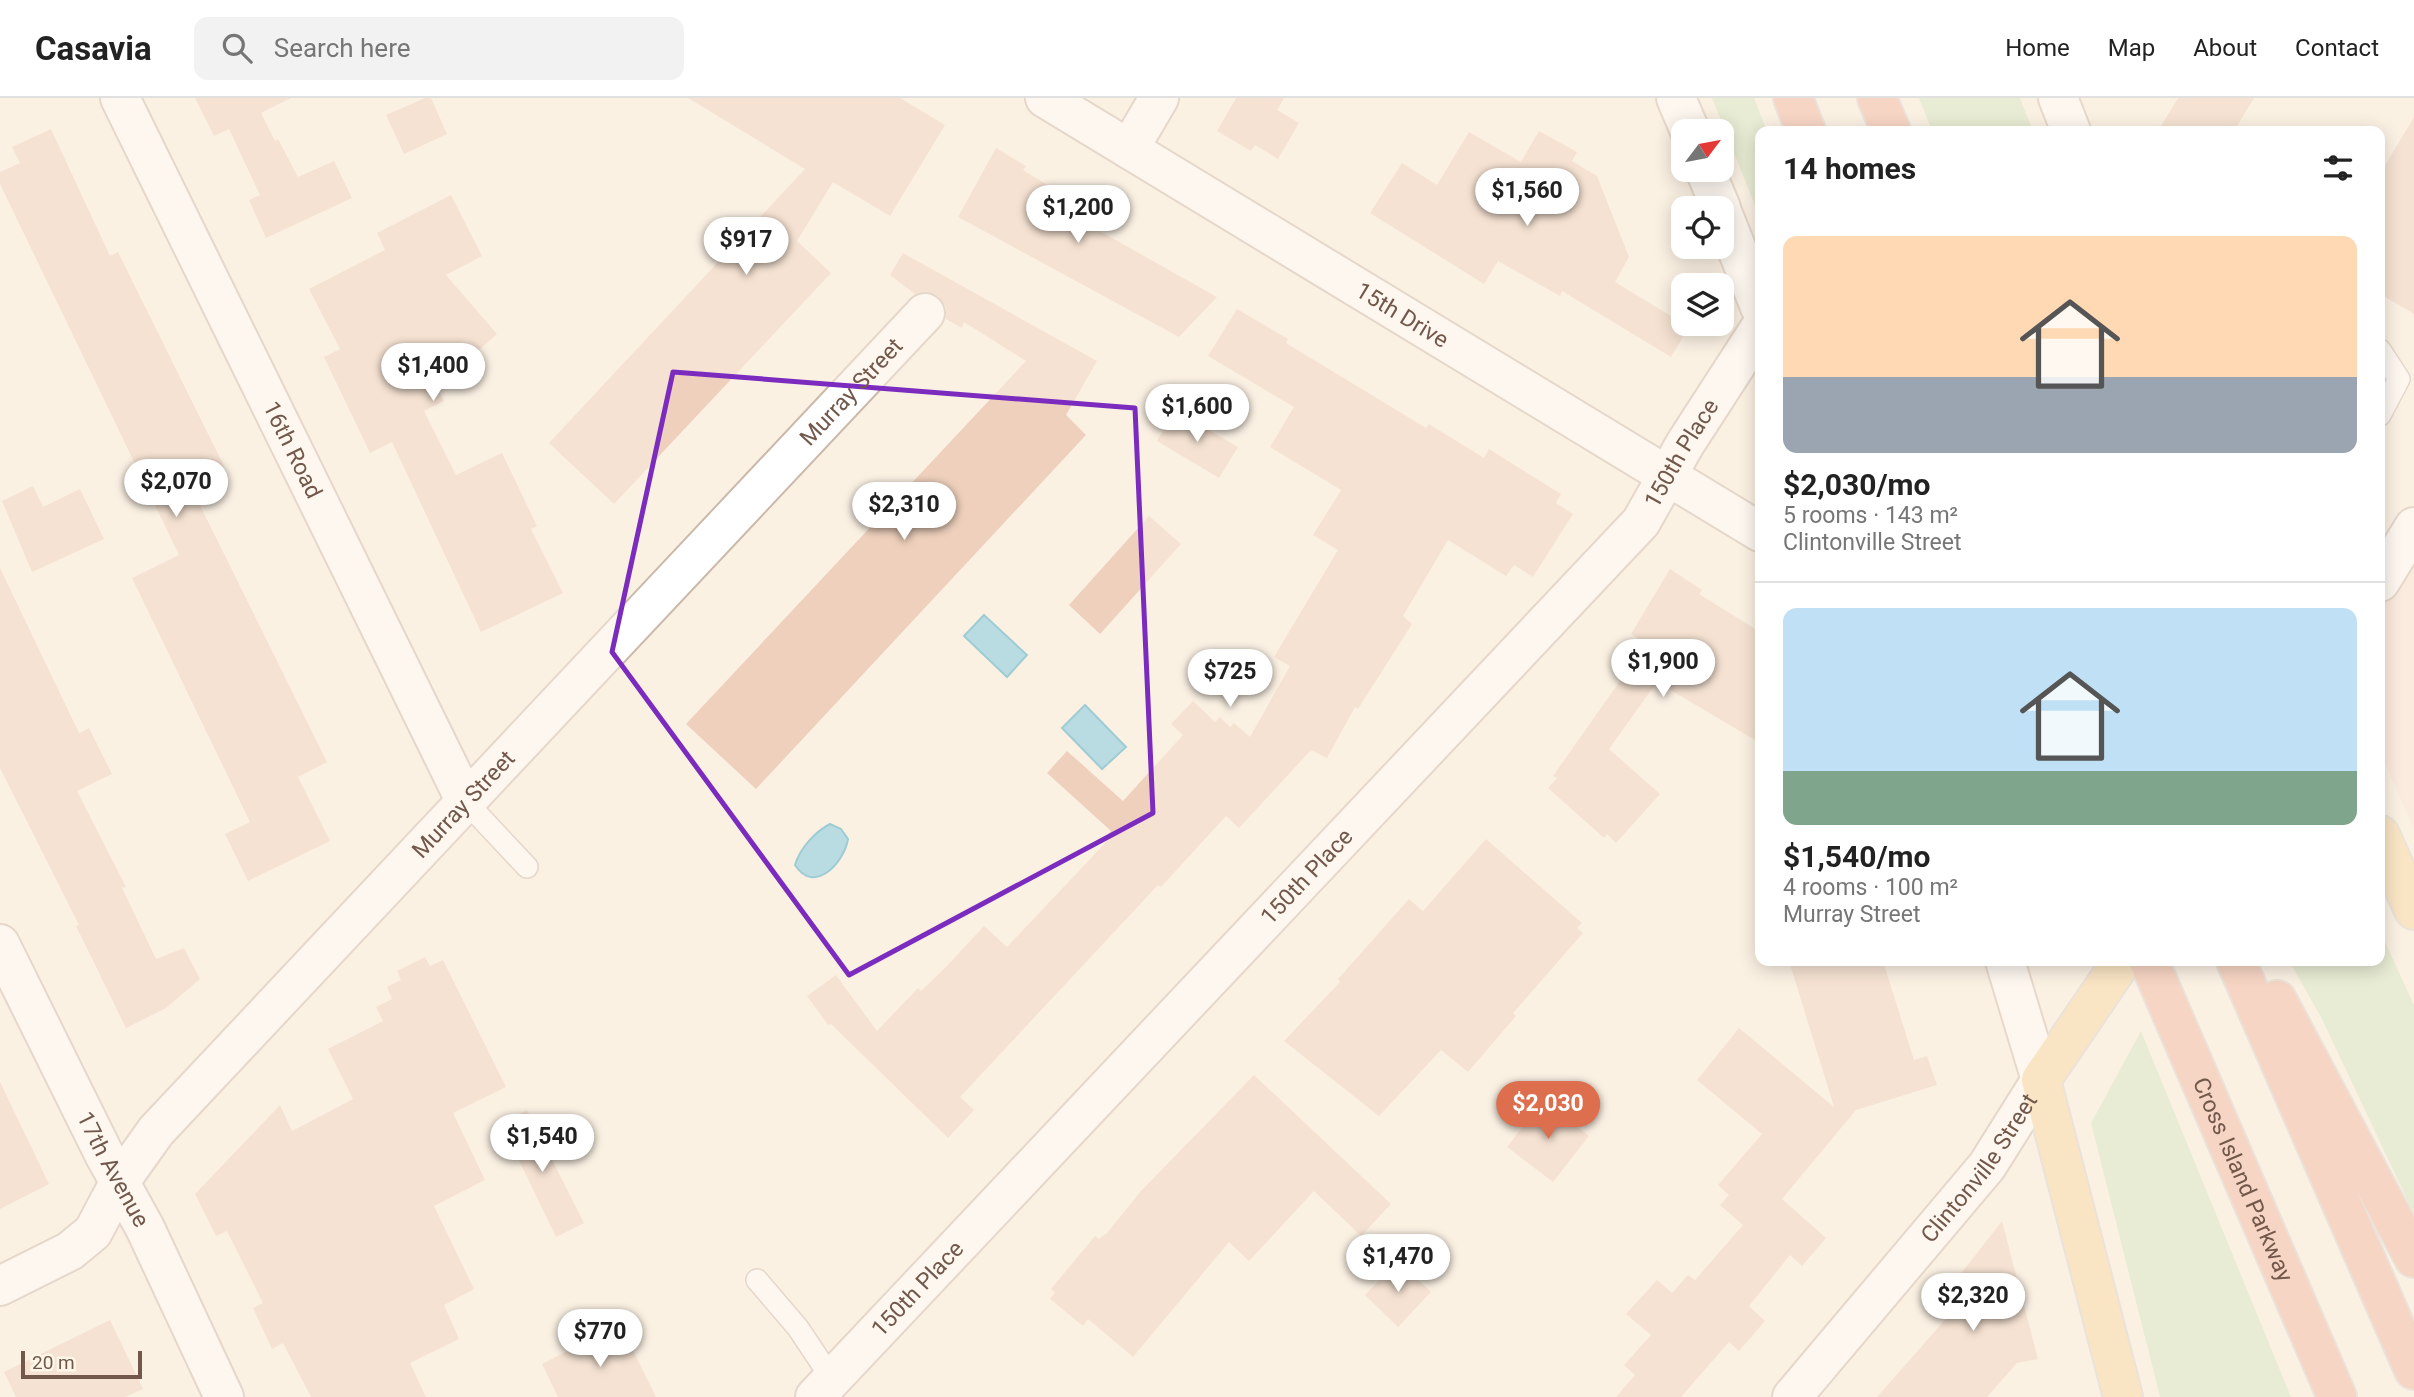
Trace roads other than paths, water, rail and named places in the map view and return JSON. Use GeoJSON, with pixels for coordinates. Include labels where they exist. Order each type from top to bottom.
{"type":"FeatureCollection","features":[{"type":"Feature","properties":{"kind":"highway"},"geometry":{"type":"LineString","coordinates":[[1793,98],[1804,126]]}},
{"type":"Feature","properties":{"kind":"highway"},"geometry":{"type":"LineString","coordinates":[[1877,98],[1889,126]]}},
{"type":"Feature","properties":{"kind":"highway","name":"Cross Island Parkway"},"geometry":{"type":"LineString","coordinates":[[2151,966],[2337,1397]]}},
{"type":"Feature","properties":{"kind":"highway"},"geometry":{"type":"LineString","coordinates":[[2238,966],[2414,1370]]}},
{"type":"Feature","properties":{"kind":"highway"},"geometry":{"type":"LineString","coordinates":[[2259,966],[2414,1258]]}},
{"type":"Feature","properties":{"kind":"main road"},"geometry":{"type":"LineString","coordinates":[[2385,846],[2414,910]]}},
{"type":"Feature","properties":{"kind":"main road","name":"Clintonville Street"},"geometry":{"type":"LineString","coordinates":[[2041,1080],[2114,972]]}},
{"type":"Feature","properties":{"kind":"main road"},"geometry":{"type":"LineString","coordinates":[[2041,1080],[2123,1397]]}},
{"type":"Feature","properties":{"kind":"street","name":"16th Road"},"geometry":{"type":"LineString","coordinates":[[120,98],[466,802]]}},
{"type":"Feature","properties":{"kind":"street","name":"15th Drive"},"geometry":{"type":"LineString","coordinates":[[1045,98],[1755,529]]}},
{"type":"Feature","properties":{"kind":"street"},"geometry":{"type":"LineString","coordinates":[[1129,149],[1159,98]]}},
{"type":"Feature","properties":{"kind":"street"},"geometry":{"type":"LineString","coordinates":[[1676,98],[1684,119]]}},
{"type":"Feature","properties":{"kind":"street"},"geometry":{"type":"LineString","coordinates":[[2058,98],[2069,126]]}},
{"type":"Feature","properties":{"kind":"street"},"geometry":{"type":"LineString","coordinates":[[1734,242],[1755,295]]}},
{"type":"Feature","properties":{"kind":"street","name":"Murray Street"},"geometry":{"type":"LineString","coordinates":[[0,1286],[70,1251],[93,1232],[119,1183],[156,1131],[925,313]]}},
{"type":"Feature","properties":{"kind":"street","name":"150th Place"},"geometry":{"type":"LineString","coordinates":[[824,1388],[1641,522],[1667,475],[1755,336]]}},
{"type":"Feature","properties":{"kind":"street"},"geometry":{"type":"LineString","coordinates":[[2385,574],[2414,527]]}},
{"type":"Feature","properties":{"kind":"street","name":"17th Avenue"},"geometry":{"type":"LineString","coordinates":[[0,944],[119,1183],[145,1228],[224,1397]]}},
{"type":"Feature","properties":{"kind":"street"},"geometry":{"type":"LineString","coordinates":[[2007,966],[2041,1080]]}},
{"type":"Feature","properties":{"kind":"street","name":"Clintonville Street"},"geometry":{"type":"LineString","coordinates":[[1793,1397],[1987,1167],[2041,1080]]}},
{"type":"Feature","properties":{"kind":"lane"},"geometry":{"type":"LineString","coordinates":[[2385,358],[2399,379],[2385,406]]}},
{"type":"Feature","properties":{"kind":"lane"},"geometry":{"type":"LineString","coordinates":[[466,802],[527,867]]}},
{"type":"Feature","properties":{"kind":"lane"},"geometry":{"type":"LineString","coordinates":[[757,1280],[798,1328],[824,1388]]}},
{"type":"Feature","properties":{"kind":"water"},"geometry":{"type":"Polygon","coordinates":[[[984,615],[1027,655],[1007,677],[964,636],[984,615]]]}},
{"type":"Feature","properties":{"kind":"water"},"geometry":{"type":"Polygon","coordinates":[[[1085,705],[1126,747],[1102,769],[1062,728],[1085,705]]]}},
{"type":"Feature","properties":{"kind":"water"},"geometry":{"type":"Polygon","coordinates":[[[830,824],[841,829],[848,839],[845,848],[841,857],[827,872],[811,877],[795,865],[804,847],[830,824]]]}}]}
